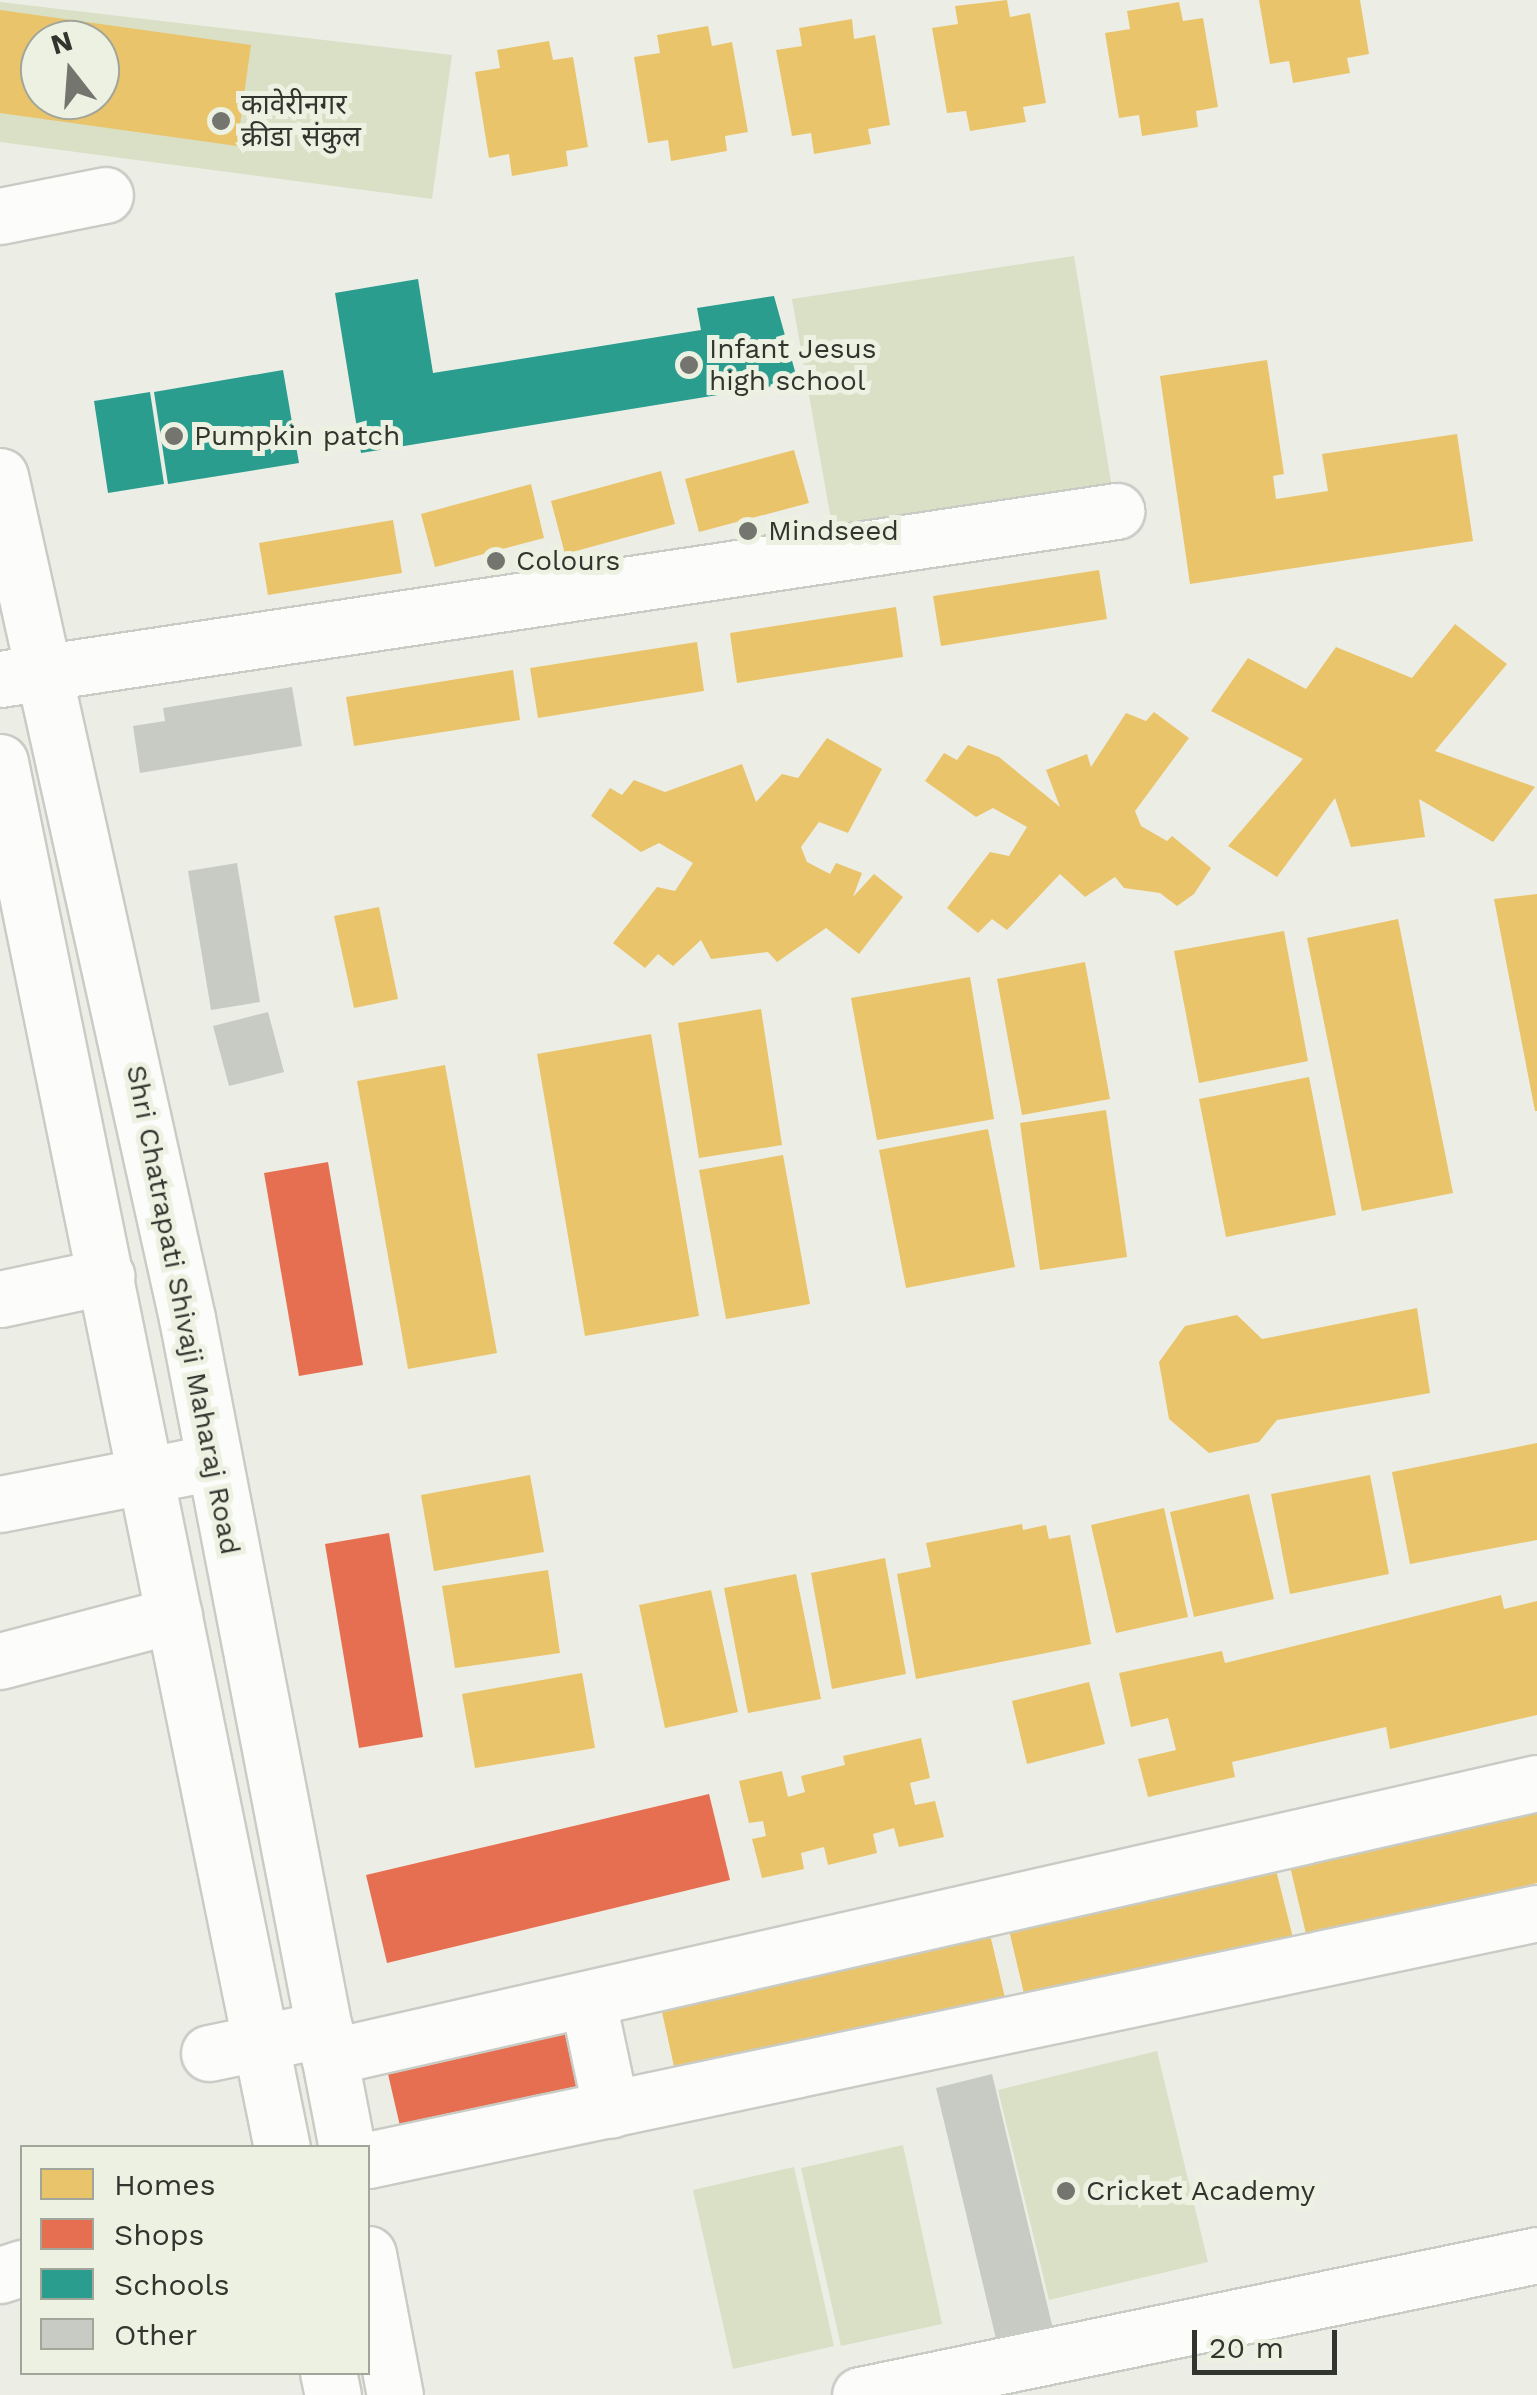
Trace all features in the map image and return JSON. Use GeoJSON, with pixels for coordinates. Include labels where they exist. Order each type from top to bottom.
{"type":"FeatureCollection","features":[{"type":"Feature","properties":{"kind":"street"},"geometry":{"type":"LineString","coordinates":[[0,216],[105,194]]}},
{"type":"Feature","properties":{"kind":"street","name":"Shri Chatrapati Shivaji Maharaj Road"},"geometry":{"type":"LineString","coordinates":[[0,476],[23,676],[214,1462],[346,2145]]}},
{"type":"Feature","properties":{"kind":"street"},"geometry":{"type":"LineString","coordinates":[[23,676],[1116,511]]}},
{"type":"Feature","properties":{"kind":"street"},"geometry":{"type":"LineString","coordinates":[[0,762],[264,2042],[281,2145]]}},
{"type":"Feature","properties":{"kind":"street"},"geometry":{"type":"LineString","coordinates":[[0,1299],[107,1276]]}},
{"type":"Feature","properties":{"kind":"street"},"geometry":{"type":"LineString","coordinates":[[0,1504],[214,1462]]}},
{"type":"Feature","properties":{"kind":"street"},"geometry":{"type":"LineString","coordinates":[[0,1661],[174,1615]]}},
{"type":"Feature","properties":{"kind":"street"},"geometry":{"type":"LineString","coordinates":[[209,2053],[264,2042],[327,2043],[588,2002],[1537,1783]]}},
{"type":"Feature","properties":{"kind":"street"},"geometry":{"type":"LineString","coordinates":[[370,2160],[1537,1913]]}},
{"type":"Feature","properties":{"kind":"street"},"geometry":{"type":"LineString","coordinates":[[588,2002],[611,2110]]}},
{"type":"Feature","properties":{"kind":"street"},"geometry":{"type":"LineString","coordinates":[[860,2395],[1537,2256]]}},
{"type":"Feature","properties":{"kind":"street"},"geometry":{"type":"LineString","coordinates":[[370,2264],[395,2395]]}},
{"type":"Feature","properties":{"kind":"green space","name":"कावेरीनगर क्रीडा संकुल"},"geometry":{"type":"Polygon","coordinates":[[[0,2],[452,55],[432,199],[0,142],[0,2]]]}},
{"type":"Feature","properties":{"kind":"green space"},"geometry":{"type":"Polygon","coordinates":[[[1074,256],[1112,488],[833,531],[792,299],[1074,256]]]}},
{"type":"Feature","properties":{"kind":"green space"},"geometry":{"type":"Polygon","coordinates":[[[1157,2051],[1208,2262],[1049,2300],[998,2090],[1157,2051]]]}},
{"type":"Feature","properties":{"kind":"green space"},"geometry":{"type":"Polygon","coordinates":[[[903,2145],[942,2324],[841,2346],[801,2168],[903,2145]]]}},
{"type":"Feature","properties":{"kind":"green space"},"geometry":{"type":"Polygon","coordinates":[[[794,2167],[834,2346],[733,2369],[693,2190],[794,2167]]]}},
{"type":"Feature","properties":{"kind":"building: Homes"},"geometry":{"type":"Polygon","coordinates":[[[1007,0],[1010,17],[1030,13],[1046,103],[1023,107],[1026,122],[970,131],[966,111],[947,113],[932,28],[958,24],[955,6],[1007,0]]]}},
{"type":"Feature","properties":{"kind":"building: Homes"},"geometry":{"type":"Polygon","coordinates":[[[1259,0],[1360,0],[1369,54],[1347,58],[1350,73],[1293,83],[1289,61],[1270,64],[1259,0]]]}},
{"type":"Feature","properties":{"kind":"building: Homes"},"geometry":{"type":"Polygon","coordinates":[[[1179,2],[1183,21],[1203,18],[1218,107],[1196,111],[1198,127],[1142,136],[1139,115],[1119,118],[1105,33],[1130,29],[1127,11],[1179,2]]]}},
{"type":"Feature","properties":{"kind":"building: Homes"},"geometry":{"type":"Polygon","coordinates":[[[0,10],[72,20],[20,20],[20,116],[0,113],[0,10]]]}},
{"type":"Feature","properties":{"kind":"building: Homes"},"geometry":{"type":"Polygon","coordinates":[[[852,19],[854,39],[875,35],[890,125],[868,129],[871,144],[814,154],[811,133],[792,136],[776,50],[802,46],[799,28],[852,19]]]}},
{"type":"Feature","properties":{"kind":"building: Homes"},"geometry":{"type":"Polygon","coordinates":[[[708,26],[712,46],[732,42],[748,132],[725,136],[727,151],[671,161],[668,140],[648,143],[634,57],[660,53],[657,35],[708,26]]]}},
{"type":"Feature","properties":{"kind":"building: Homes"},"geometry":{"type":"Polygon","coordinates":[[[120,27],[251,45],[237,146],[50,120],[120,120],[120,27]]]}},
{"type":"Feature","properties":{"kind":"building: Homes"},"geometry":{"type":"Polygon","coordinates":[[[549,41],[553,60],[573,57],[588,147],[566,151],[568,166],[512,176],[509,154],[489,158],[475,72],[500,68],[497,50],[549,41]]]}},
{"type":"Feature","properties":{"kind":"building: Homes"},"geometry":{"type":"Polygon","coordinates":[[[1267,360],[1284,474],[1273,476],[1276,499],[1328,491],[1322,454],[1457,434],[1473,541],[1190,584],[1160,376],[1267,360]]]}},
{"type":"Feature","properties":{"kind":"building: Homes"},"geometry":{"type":"Polygon","coordinates":[[[794,450],[809,503],[699,532],[685,479],[794,450]]]}},
{"type":"Feature","properties":{"kind":"building: Homes"},"geometry":{"type":"Polygon","coordinates":[[[661,471],[675,524],[565,554],[551,501],[661,471]]]}},
{"type":"Feature","properties":{"kind":"building: Homes"},"geometry":{"type":"Polygon","coordinates":[[[531,484],[544,538],[435,567],[421,514],[531,484]]]}},
{"type":"Feature","properties":{"kind":"building: Homes"},"geometry":{"type":"Polygon","coordinates":[[[393,520],[402,573],[268,595],[259,543],[393,520]]]}},
{"type":"Feature","properties":{"kind":"building: Homes"},"geometry":{"type":"Polygon","coordinates":[[[1099,570],[1107,619],[941,646],[933,596],[1099,570]]]}},
{"type":"Feature","properties":{"kind":"building: Homes"},"geometry":{"type":"Polygon","coordinates":[[[896,607],[903,657],[737,683],[730,633],[896,607]]]}},
{"type":"Feature","properties":{"kind":"building: Homes"},"geometry":{"type":"Polygon","coordinates":[[[1455,624],[1507,664],[1435,751],[1535,787],[1493,842],[1419,799],[1425,837],[1351,847],[1335,798],[1277,877],[1228,846],[1303,759],[1211,711],[1248,658],[1306,689],[1336,647],[1412,678],[1455,624]]]}},
{"type":"Feature","properties":{"kind":"building: Homes"},"geometry":{"type":"Polygon","coordinates":[[[697,642],[704,691],[538,718],[530,668],[697,642]]]}},
{"type":"Feature","properties":{"kind":"building: Homes"},"geometry":{"type":"Polygon","coordinates":[[[513,670],[520,720],[354,746],[346,697],[513,670]]]}},
{"type":"Feature","properties":{"kind":"building: Homes"},"geometry":{"type":"Polygon","coordinates":[[[1154,712],[1189,738],[1135,811],[1141,826],[1167,841],[1172,836],[1211,868],[1194,894],[1177,906],[1160,893],[1124,888],[1115,877],[1085,897],[1060,874],[1007,930],[992,919],[978,933],[947,908],[990,852],[1009,856],[1027,827],[993,808],[976,817],[925,781],[944,753],[957,760],[968,745],[999,757],[1060,807],[1046,770],[1087,754],[1091,767],[1126,713],[1146,721],[1154,712]]]}},
{"type":"Feature","properties":{"kind":"building: Homes"},"geometry":{"type":"Polygon","coordinates":[[[827,738],[882,769],[848,833],[819,822],[801,847],[807,862],[830,874],[836,863],[862,873],[853,897],[874,874],[903,897],[859,954],[826,928],[777,962],[768,952],[711,959],[701,940],[673,966],[658,954],[645,968],[613,943],[657,887],[675,891],[693,863],[659,843],[641,852],[591,816],[610,788],[622,795],[634,780],[665,792],[742,764],[756,802],[782,774],[798,778],[827,738]]]}},
{"type":"Feature","properties":{"kind":"building: Homes"},"geometry":{"type":"Polygon","coordinates":[[[1537,894],[1537,1111],[1535,1111],[1494,899],[1537,894]]]}},
{"type":"Feature","properties":{"kind":"building: Homes"},"geometry":{"type":"Polygon","coordinates":[[[379,907],[398,999],[354,1008],[334,916],[379,907]]]}},
{"type":"Feature","properties":{"kind":"building: Homes"},"geometry":{"type":"Polygon","coordinates":[[[1398,919],[1453,1193],[1362,1211],[1307,938],[1398,919]]]}},
{"type":"Feature","properties":{"kind":"building: Homes"},"geometry":{"type":"Polygon","coordinates":[[[1284,931],[1308,1061],[1199,1083],[1174,951],[1284,931]]]}},
{"type":"Feature","properties":{"kind":"building: Homes"},"geometry":{"type":"Polygon","coordinates":[[[1085,962],[1110,1099],[1022,1115],[997,979],[1085,962]]]}},
{"type":"Feature","properties":{"kind":"building: Homes"},"geometry":{"type":"Polygon","coordinates":[[[970,977],[994,1119],[877,1140],[851,998],[970,977]]]}},
{"type":"Feature","properties":{"kind":"building: Homes"},"geometry":{"type":"Polygon","coordinates":[[[761,1009],[782,1145],[699,1158],[678,1023],[761,1009]]]}},
{"type":"Feature","properties":{"kind":"building: Homes"},"geometry":{"type":"Polygon","coordinates":[[[651,1034],[699,1316],[585,1336],[537,1054],[651,1034]]]}},
{"type":"Feature","properties":{"kind":"building: Homes"},"geometry":{"type":"Polygon","coordinates":[[[445,1065],[497,1353],[408,1369],[357,1081],[445,1065]]]}},
{"type":"Feature","properties":{"kind":"building: Homes"},"geometry":{"type":"Polygon","coordinates":[[[1309,1077],[1336,1215],[1226,1237],[1199,1099],[1309,1077]]]}},
{"type":"Feature","properties":{"kind":"building: Homes"},"geometry":{"type":"Polygon","coordinates":[[[1106,1110],[1127,1257],[1040,1270],[1020,1123],[1106,1110]]]}},
{"type":"Feature","properties":{"kind":"building: Homes"},"geometry":{"type":"Polygon","coordinates":[[[988,1129],[1015,1267],[906,1288],[879,1150],[988,1129]]]}},
{"type":"Feature","properties":{"kind":"building: Homes"},"geometry":{"type":"Polygon","coordinates":[[[783,1155],[810,1304],[726,1319],[699,1170],[783,1155]]]}},
{"type":"Feature","properties":{"kind":"building: Homes"},"geometry":{"type":"Polygon","coordinates":[[[1417,1308],[1430,1393],[1277,1420],[1259,1442],[1209,1453],[1169,1419],[1159,1362],[1185,1326],[1237,1315],[1262,1339],[1417,1308]]]}},
{"type":"Feature","properties":{"kind":"building: Homes"},"geometry":{"type":"Polygon","coordinates":[[[1537,1443],[1537,1540],[1410,1564],[1392,1472],[1537,1443]]]}},
{"type":"Feature","properties":{"kind":"building: Homes"},"geometry":{"type":"Polygon","coordinates":[[[530,1475],[544,1552],[434,1571],[421,1495],[530,1475]]]}},
{"type":"Feature","properties":{"kind":"building: Homes"},"geometry":{"type":"Polygon","coordinates":[[[1370,1475],[1389,1574],[1290,1594],[1271,1494],[1370,1475]]]}},
{"type":"Feature","properties":{"kind":"building: Homes"},"geometry":{"type":"Polygon","coordinates":[[[1249,1494],[1274,1599],[1194,1617],[1170,1512],[1249,1494]]]}},
{"type":"Feature","properties":{"kind":"building: Homes"},"geometry":{"type":"Polygon","coordinates":[[[1164,1508],[1188,1617],[1116,1633],[1091,1525],[1164,1508]]]}},
{"type":"Feature","properties":{"kind":"building: Homes"},"geometry":{"type":"Polygon","coordinates":[[[1022,1524],[1023,1530],[1046,1525],[1049,1539],[1070,1535],[1091,1644],[916,1679],[897,1574],[931,1567],[926,1543],[1022,1524]]]}},
{"type":"Feature","properties":{"kind":"building: Homes"},"geometry":{"type":"Polygon","coordinates":[[[885,1558],[906,1674],[832,1689],[811,1573],[885,1558]]]}},
{"type":"Feature","properties":{"kind":"building: Homes"},"geometry":{"type":"Polygon","coordinates":[[[548,1570],[560,1653],[455,1668],[442,1586],[548,1570]]]}},
{"type":"Feature","properties":{"kind":"building: Homes"},"geometry":{"type":"Polygon","coordinates":[[[796,1574],[821,1699],[748,1713],[724,1588],[796,1574]]]}},
{"type":"Feature","properties":{"kind":"building: Homes"},"geometry":{"type":"Polygon","coordinates":[[[711,1590],[738,1712],[665,1728],[639,1605],[711,1590]]]}},
{"type":"Feature","properties":{"kind":"building: Homes"},"geometry":{"type":"Polygon","coordinates":[[[1501,1595],[1504,1609],[1537,1601],[1537,1715],[1390,1749],[1386,1727],[1232,1762],[1235,1777],[1148,1797],[1138,1759],[1176,1750],[1168,1718],[1131,1727],[1119,1673],[1222,1651],[1225,1663],[1501,1595]]]}},
{"type":"Feature","properties":{"kind":"building: Homes"},"geometry":{"type":"Polygon","coordinates":[[[582,1673],[595,1748],[475,1768],[462,1694],[582,1673]]]}},
{"type":"Feature","properties":{"kind":"building: Homes"},"geometry":{"type":"Polygon","coordinates":[[[1089,1682],[1105,1744],[1027,1764],[1012,1701],[1089,1682]]]}},
{"type":"Feature","properties":{"kind":"building: Homes"},"geometry":{"type":"Polygon","coordinates":[[[921,1738],[930,1778],[910,1783],[915,1805],[935,1801],[944,1837],[899,1847],[894,1828],[873,1834],[877,1853],[828,1865],[824,1847],[801,1853],[804,1869],[762,1878],[752,1839],[766,1836],[763,1821],[749,1823],[739,1781],[782,1771],[788,1797],[805,1792],[801,1776],[845,1765],[843,1756],[921,1738]]]}},
{"type":"Feature","properties":{"kind":"building: Homes"},"geometry":{"type":"Polygon","coordinates":[[[1537,1803],[1537,1883],[1307,1938],[1289,1862],[1537,1803]]]}},
{"type":"Feature","properties":{"kind":"building: Homes"},"geometry":{"type":"Polygon","coordinates":[[[1274,1862],[1293,1938],[1026,2002],[1008,1926],[1274,1862]]]}},
{"type":"Feature","properties":{"kind":"building: Homes"},"geometry":{"type":"Polygon","coordinates":[[[988,1926],[1006,2002],[677,2080],[660,2003],[988,1926]]]}},
{"type":"Feature","properties":{"kind":"building: Shops"},"geometry":{"type":"Polygon","coordinates":[[[328,1162],[363,1365],[299,1376],[264,1173],[328,1162]]]}},
{"type":"Feature","properties":{"kind":"building: Shops"},"geometry":{"type":"Polygon","coordinates":[[[389,1533],[423,1737],[359,1748],[325,1544],[389,1533]]]}},
{"type":"Feature","properties":{"kind":"building: Shops"},"geometry":{"type":"Polygon","coordinates":[[[709,1794],[730,1880],[387,1963],[366,1875],[709,1794]]]}},
{"type":"Feature","properties":{"kind":"building: Shops"},"geometry":{"type":"Polygon","coordinates":[[[575,2017],[593,2095],[403,2139],[385,2061],[575,2017]]]}},
{"type":"Feature","properties":{"kind":"building: Schools"},"geometry":{"type":"Polygon","coordinates":[[[418,279],[433,373],[701,330],[697,308],[774,296],[798,382],[361,453],[335,293],[418,279]]]}},
{"type":"Feature","properties":{"kind":"building: Schools"},"geometry":{"type":"Polygon","coordinates":[[[283,370],[299,463],[168,484],[154,392],[283,370]]]}},
{"type":"Feature","properties":{"kind":"building: Schools"},"geometry":{"type":"Polygon","coordinates":[[[150,392],[164,484],[108,493],[94,401],[150,392]]]}},
{"type":"Feature","properties":{"kind":"building: Other"},"geometry":{"type":"Polygon","coordinates":[[[292,687],[302,746],[140,773],[133,726],[165,721],[163,708],[292,687]]]}},
{"type":"Feature","properties":{"kind":"building: Other"},"geometry":{"type":"Polygon","coordinates":[[[237,863],[260,1002],[211,1010],[188,871],[237,863]]]}},
{"type":"Feature","properties":{"kind":"building: Other"},"geometry":{"type":"Polygon","coordinates":[[[268,1012],[284,1072],[229,1086],[213,1026],[268,1012]]]}},
{"type":"Feature","properties":{"kind":"building: Other"},"geometry":{"type":"Polygon","coordinates":[[[992,2074],[1053,2329],[997,2343],[936,2088],[992,2074]]]}},
{"type":"Feature","properties":{"kind":"place","name":"कावेरीनगर क्रीडा संकुल"},"geometry":{"type":"Point","coordinates":[221,121]}},
{"type":"Feature","properties":{"kind":"place","name":"Infant Jesus high school"},"geometry":{"type":"Point","coordinates":[689,365]}},
{"type":"Feature","properties":{"kind":"place","name":"Pumpkin patch"},"geometry":{"type":"Point","coordinates":[174,436]}},
{"type":"Feature","properties":{"kind":"place","name":"Mindseed"},"geometry":{"type":"Point","coordinates":[748,531]}},
{"type":"Feature","properties":{"kind":"place","name":"Colours"},"geometry":{"type":"Point","coordinates":[496,561]}},
{"type":"Feature","properties":{"kind":"place","name":"Cricket Academy"},"geometry":{"type":"Point","coordinates":[1066,2191]}}]}
